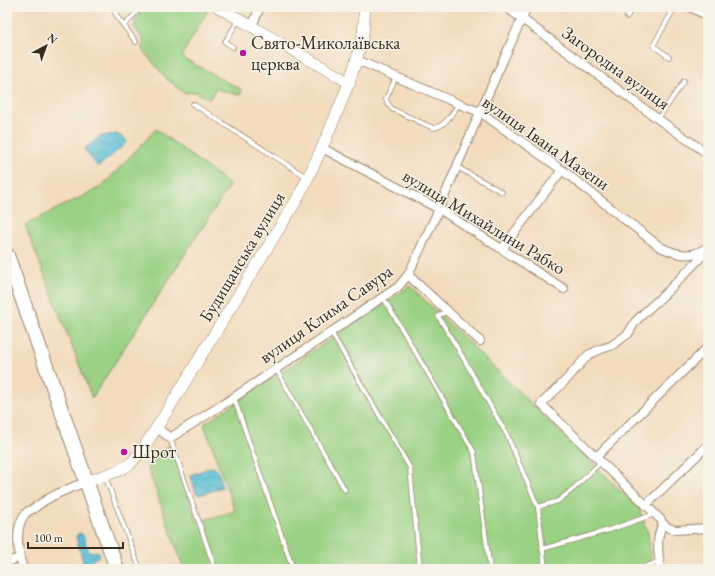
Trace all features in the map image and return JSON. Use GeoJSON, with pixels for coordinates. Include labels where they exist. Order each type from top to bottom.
{"type":"FeatureCollection","features":[{"type":"Feature","properties":{"kind":"highway"},"geometry":{"type":"LineString","coordinates":[[7,255],[117,569]]}},
{"type":"Feature","properties":{"kind":"street"},"geometry":{"type":"LineString","coordinates":[[218,7],[350,82]]}},
{"type":"Feature","properties":{"kind":"street"},"geometry":{"type":"LineString","coordinates":[[252,26],[260,7]]}},
{"type":"Feature","properties":{"kind":"street","name":"Будищанська вулиця"},"geometry":{"type":"LineString","coordinates":[[86,482],[120,470],[131,463],[142,450],[296,201],[322,148],[350,82],[363,33],[365,7]]}},
{"type":"Feature","properties":{"kind":"street","name":"Загородна вулиця"},"geometry":{"type":"LineString","coordinates":[[506,7],[708,154]]}},
{"type":"Feature","properties":{"kind":"street","name":"вулиця Клима Савура"},"geometry":{"type":"LineString","coordinates":[[170,438],[233,398],[398,287],[408,275],[439,209],[527,7]]}},
{"type":"Feature","properties":{"kind":"street"},"geometry":{"type":"LineString","coordinates":[[690,7],[708,16]]}},
{"type":"Feature","properties":{"kind":"street","name":"вулиця Івана Мазепи"},"geometry":{"type":"LineString","coordinates":[[357,60],[480,112],[562,170],[660,247],[684,255],[708,249]]}},
{"type":"Feature","properties":{"kind":"street","name":"вулиця Михайлини Рабко"},"geometry":{"type":"LineString","coordinates":[[322,148],[439,209],[564,289]]}},
{"type":"Feature","properties":{"kind":"street"},"geometry":{"type":"LineString","coordinates":[[502,249],[562,170]]}},
{"type":"Feature","properties":{"kind":"street"},"geometry":{"type":"LineString","coordinates":[[708,249],[667,292],[635,322],[628,334],[611,346],[601,348],[588,355],[541,404],[669,528],[676,530],[708,528]]}},
{"type":"Feature","properties":{"kind":"street"},"geometry":{"type":"LineString","coordinates":[[408,275],[480,341]]}},
{"type":"Feature","properties":{"kind":"street"},"geometry":{"type":"LineString","coordinates":[[598,460],[708,347]]}},
{"type":"Feature","properties":{"kind":"street"},"geometry":{"type":"LineString","coordinates":[[157,428],[170,438]]}},
{"type":"Feature","properties":{"kind":"street"},"geometry":{"type":"LineString","coordinates":[[646,505],[708,445]]}},
{"type":"Feature","properties":{"kind":"street"},"geometry":{"type":"LineString","coordinates":[[23,569],[19,558],[18,541],[20,525],[26,514],[38,504],[59,493],[86,482]]}},
{"type":"Feature","properties":{"kind":"street"},"geometry":{"type":"LineString","coordinates":[[660,566],[658,539],[661,528],[664,524]]}},
{"type":"Feature","properties":{"kind":"street"},"geometry":{"type":"LineString","coordinates":[[7,562],[19,558]]}},
{"type":"Feature","properties":{"kind":"lane"},"geometry":{"type":"LineString","coordinates":[[112,7],[136,42]]}},
{"type":"Feature","properties":{"kind":"lane"},"geometry":{"type":"LineString","coordinates":[[124,26],[141,7]]}},
{"type":"Feature","properties":{"kind":"lane"},"geometry":{"type":"LineString","coordinates":[[627,17],[632,7]]}},
{"type":"Feature","properties":{"kind":"lane"},"geometry":{"type":"LineString","coordinates":[[670,56],[655,47],[654,44],[675,7]]}},
{"type":"Feature","properties":{"kind":"lane"},"geometry":{"type":"LineString","coordinates":[[233,47],[225,42],[239,19]]}},
{"type":"Feature","properties":{"kind":"lane"},"geometry":{"type":"LineString","coordinates":[[396,77],[386,99],[388,104],[392,109],[433,128],[439,128],[458,104]]}},
{"type":"Feature","properties":{"kind":"lane"},"geometry":{"type":"LineString","coordinates":[[658,119],[684,81]]}},
{"type":"Feature","properties":{"kind":"lane"},"geometry":{"type":"LineString","coordinates":[[193,104],[308,178]]}},
{"type":"Feature","properties":{"kind":"lane"},"geometry":{"type":"LineString","coordinates":[[457,167],[502,192]]}},
{"type":"Feature","properties":{"kind":"lane"},"geometry":{"type":"LineString","coordinates":[[383,297],[474,452],[490,569]]}},
{"type":"Feature","properties":{"kind":"lane"},"geometry":{"type":"LineString","coordinates":[[447,310],[438,316],[507,435],[538,507],[545,569]]}},
{"type":"Feature","properties":{"kind":"lane"},"geometry":{"type":"LineString","coordinates":[[331,332],[410,468],[420,569]]}},
{"type":"Feature","properties":{"kind":"lane"},"geometry":{"type":"LineString","coordinates":[[276,369],[345,490]]}},
{"type":"Feature","properties":{"kind":"lane"},"geometry":{"type":"LineString","coordinates":[[233,398],[293,569]]}},
{"type":"Feature","properties":{"kind":"lane"},"geometry":{"type":"LineString","coordinates":[[170,438],[215,569]]}},
{"type":"Feature","properties":{"kind":"lane"},"geometry":{"type":"LineString","coordinates":[[538,507],[558,501],[572,490],[598,460]]}},
{"type":"Feature","properties":{"kind":"lane"},"geometry":{"type":"LineString","coordinates":[[105,475],[140,569]]}},
{"type":"Feature","properties":{"kind":"lane"},"geometry":{"type":"LineString","coordinates":[[542,549],[609,530],[655,514]]}},
{"type":"Feature","properties":{"kind":"lane"},"geometry":{"type":"LineString","coordinates":[[638,569],[660,566]]}},
{"type":"Feature","properties":{"kind":"green space"},"geometry":{"type":"Polygon","coordinates":[[[144,7],[208,7],[209,8],[181,57],[242,90],[240,95],[215,89],[210,99],[196,92],[184,93],[167,79],[143,51],[142,38],[134,27],[137,16],[144,7]]]}},
{"type":"Feature","properties":{"kind":"green space"},"geometry":{"type":"Polygon","coordinates":[[[156,129],[230,185],[92,398],[25,225],[101,187],[156,129]]]}},
{"type":"Feature","properties":{"kind":"green space"},"geometry":{"type":"Polygon","coordinates":[[[410,286],[639,508],[648,533],[652,569],[184,569],[147,466],[171,444],[197,522],[235,511],[204,424],[410,286]]]}},
{"type":"Feature","properties":{"kind":"water"},"geometry":{"type":"Polygon","coordinates":[[[117,134],[127,141],[98,167],[84,149],[101,136],[117,134]]]}},
{"type":"Feature","properties":{"kind":"water"},"geometry":{"type":"Polygon","coordinates":[[[212,467],[217,470],[222,487],[200,495],[196,493],[191,475],[212,467]]]}},
{"type":"Feature","properties":{"kind":"water"},"geometry":{"type":"Polygon","coordinates":[[[81,533],[89,550],[91,552],[98,551],[100,556],[92,560],[95,569],[85,569],[76,537],[81,533]]]}},
{"type":"Feature","properties":{"kind":"place","name":"Свято-Миколаївська церква"},"geometry":{"type":"Point","coordinates":[243,53]}},
{"type":"Feature","properties":{"kind":"place","name":"Шрот"},"geometry":{"type":"Point","coordinates":[124,452]}}]}
